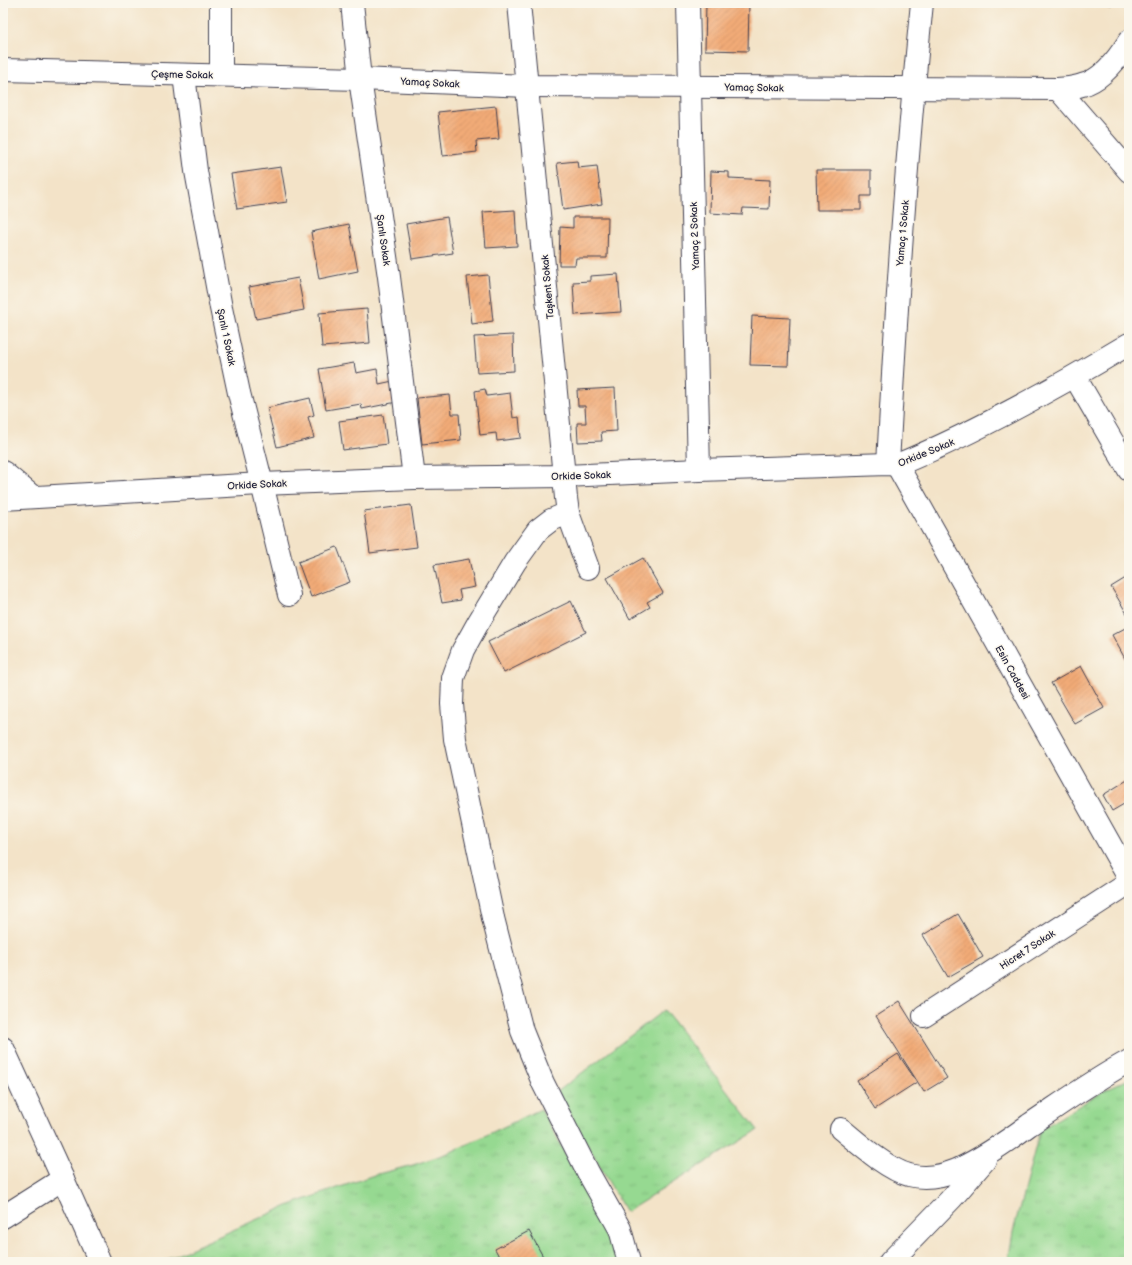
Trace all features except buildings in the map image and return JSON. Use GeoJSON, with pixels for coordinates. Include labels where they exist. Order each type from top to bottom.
{"type":"FeatureCollection","features":[{"type":"Feature","properties":{"kind":"street"},"geometry":{"type":"LineString","coordinates":[[220,3],[221,75]]}},
{"type":"Feature","properties":{"kind":"street","name":"Şanlı Sokak"},"geometry":{"type":"LineString","coordinates":[[352,3],[360,79],[389,277],[414,478]]}},
{"type":"Feature","properties":{"kind":"street","name":"Taşkent Sokak"},"geometry":{"type":"LineString","coordinates":[[519,3],[568,513],[588,568]]}},
{"type":"Feature","properties":{"kind":"street","name":"Yamaç 2 Sokak"},"geometry":{"type":"LineString","coordinates":[[688,3],[699,470]]}},
{"type":"Feature","properties":{"kind":"street","name":"Yamaç 1 Sokak"},"geometry":{"type":"LineString","coordinates":[[892,465],[895,313],[913,89],[922,3]]}},
{"type":"Feature","properties":{"kind":"street","name":"Yamaç Sokak"},"geometry":{"type":"LineString","coordinates":[[360,79],[528,86],[1058,89],[1084,85],[1102,74],[1120,55],[1129,41]]}},
{"type":"Feature","properties":{"kind":"street","name":"Çeşme Sokak"},"geometry":{"type":"LineString","coordinates":[[3,70],[360,79]]}},
{"type":"Feature","properties":{"kind":"street","name":"Şanlı 1 Sokak"},"geometry":{"type":"LineString","coordinates":[[184,75],[196,171],[221,308],[239,393],[289,596]]}},
{"type":"Feature","properties":{"kind":"street"},"geometry":{"type":"LineString","coordinates":[[1058,89],[1129,172]]}},
{"type":"Feature","properties":{"kind":"street","name":"Orkide Sokak"},"geometry":{"type":"LineString","coordinates":[[3,499],[262,484],[414,478],[564,476],[699,470],[892,465],[955,440],[1075,377],[1129,344]]}},
{"type":"Feature","properties":{"kind":"street"},"geometry":{"type":"LineString","coordinates":[[1075,377],[1129,470]]}},
{"type":"Feature","properties":{"kind":"street","name":"Esin Caddesi"},"geometry":{"type":"LineString","coordinates":[[892,465],[1129,878]]}},
{"type":"Feature","properties":{"kind":"street"},"geometry":{"type":"LineString","coordinates":[[3,472],[33,497]]}},
{"type":"Feature","properties":{"kind":"street"},"geometry":{"type":"LineString","coordinates":[[568,513],[551,520],[538,530],[478,623],[463,650],[453,678],[452,704],[455,739],[491,910],[522,1031],[543,1083],[620,1229],[629,1262]]}},
{"type":"Feature","properties":{"kind":"street","name":"Hicret 7 Sokak"},"geometry":{"type":"LineString","coordinates":[[924,1016],[1129,883]]}},
{"type":"Feature","properties":{"kind":"street"},"geometry":{"type":"LineString","coordinates":[[3,1048],[100,1262]]}},
{"type":"Feature","properties":{"kind":"street"},"geometry":{"type":"LineString","coordinates":[[841,1129],[883,1162],[907,1174],[923,1177],[955,1171],[994,1150],[1079,1091],[1129,1061]]}},
{"type":"Feature","properties":{"kind":"street"},"geometry":{"type":"LineString","coordinates":[[890,1262],[952,1198],[994,1150]]}},
{"type":"Feature","properties":{"kind":"street"},"geometry":{"type":"LineString","coordinates":[[3,1217],[63,1179]]}},
{"type":"Feature","properties":{"kind":"green space"},"geometry":{"type":"Polygon","coordinates":[[[664,1010],[758,1130],[626,1212],[557,1092],[664,1010]]]}},
{"type":"Feature","properties":{"kind":"green space"},"geometry":{"type":"Polygon","coordinates":[[[1129,1079],[1129,1262],[1008,1262],[1013,1232],[1040,1130],[1103,1091],[1129,1079]]]}},
{"type":"Feature","properties":{"kind":"green space"},"geometry":{"type":"Polygon","coordinates":[[[541,1109],[603,1223],[619,1262],[161,1262],[287,1206],[374,1175],[413,1165],[451,1152],[541,1109]]]}}]}
